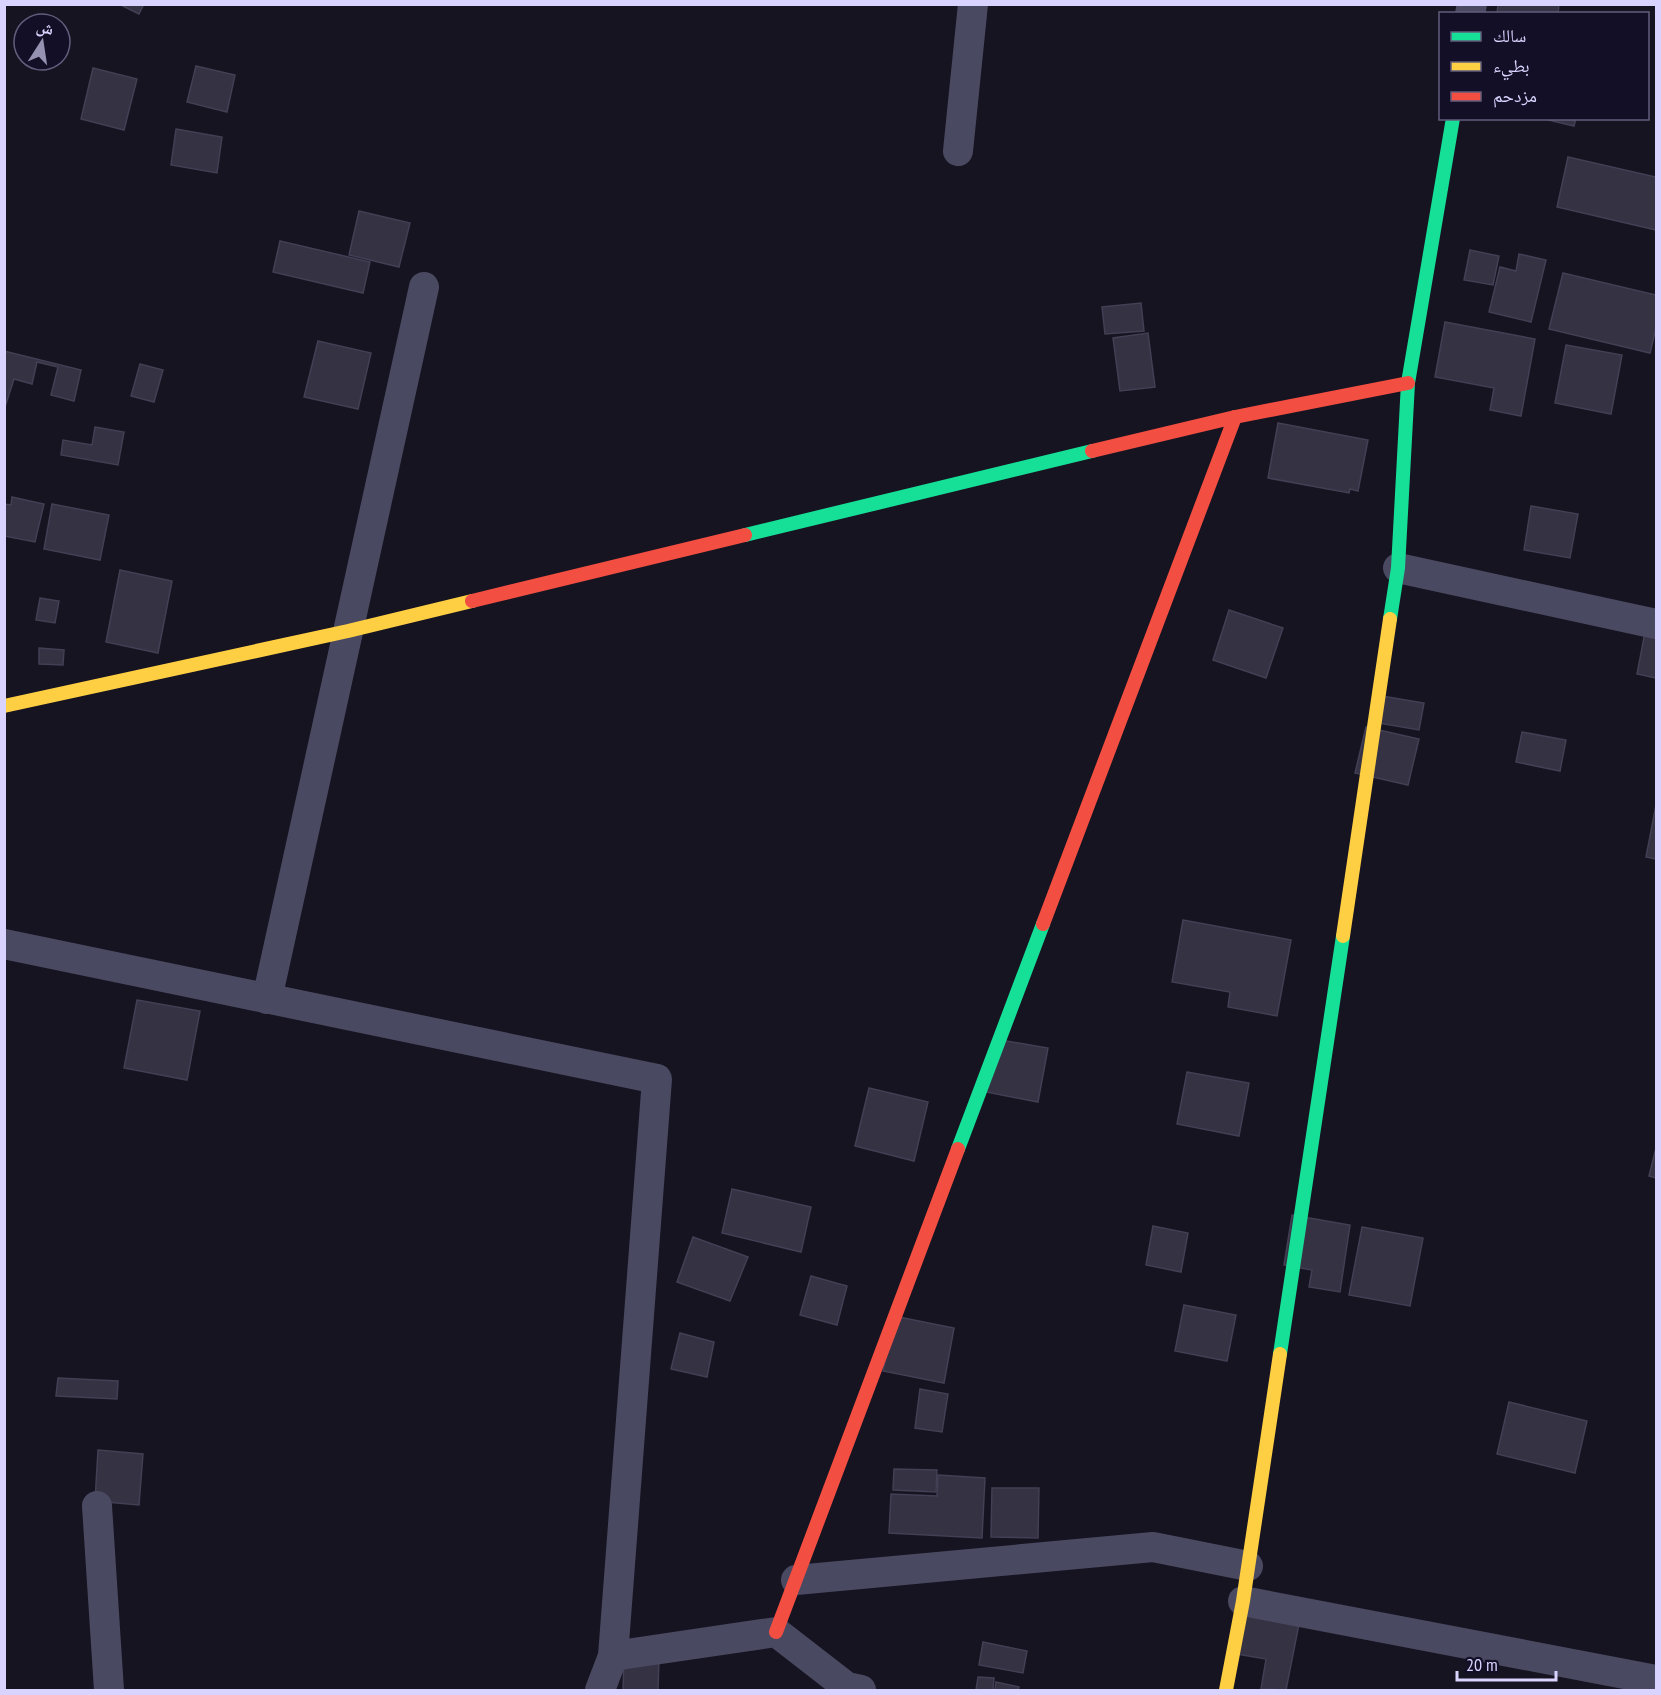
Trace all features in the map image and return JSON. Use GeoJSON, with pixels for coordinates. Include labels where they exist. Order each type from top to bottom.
{"type":"FeatureCollection","features":[{"type":"Feature","properties":{"kind":"street"},"geometry":{"type":"LineString","coordinates":[[958,152],[973,4]]}},
{"type":"Feature","properties":{"kind":"street"},"geometry":{"type":"LineString","coordinates":[[1226,1690],[1243,1601],[1398,568],[1408,384],[1453,120]]}},
{"type":"Feature","properties":{"kind":"street"},"geometry":{"type":"LineString","coordinates":[[267,999],[424,287]]}},
{"type":"Feature","properties":{"kind":"street"},"geometry":{"type":"LineString","coordinates":[[4,706],[348,631],[1235,417],[1408,384]]}},
{"type":"Feature","properties":{"kind":"street"},"geometry":{"type":"LineString","coordinates":[[776,1632],[1235,417]]}},
{"type":"Feature","properties":{"kind":"street"},"geometry":{"type":"LineString","coordinates":[[1398,568],[1656,624]]}},
{"type":"Feature","properties":{"kind":"street"},"geometry":{"type":"LineString","coordinates":[[4,944],[657,1079],[613,1656],[600,1690]]}},
{"type":"Feature","properties":{"kind":"street"},"geometry":{"type":"LineString","coordinates":[[97,1506],[109,1690]]}},
{"type":"Feature","properties":{"kind":"street"},"geometry":{"type":"LineString","coordinates":[[796,1580],[1153,1547],[1248,1566]]}},
{"type":"Feature","properties":{"kind":"street"},"geometry":{"type":"LineString","coordinates":[[1243,1601],[1656,1680],[1655,1690]]}},
{"type":"Feature","properties":{"kind":"street"},"geometry":{"type":"LineString","coordinates":[[613,1656],[776,1632],[847,1687],[861,1690]]}},
{"type":"Feature","properties":{"kind":"building"},"geometry":{"type":"Polygon","coordinates":[[[119,4],[144,4],[139,14],[119,4]]]}},
{"type":"Feature","properties":{"kind":"building"},"geometry":{"type":"Polygon","coordinates":[[[1498,4],[1559,4],[1558,12],[1497,12],[1498,4]]]}},
{"type":"Feature","properties":{"kind":"building"},"geometry":{"type":"Polygon","coordinates":[[[196,66],[235,75],[227,112],[187,102],[196,66]]]}},
{"type":"Feature","properties":{"kind":"building"},"geometry":{"type":"Polygon","coordinates":[[[93,68],[137,79],[124,130],[81,119],[93,68]]]}},
{"type":"Feature","properties":{"kind":"building"},"geometry":{"type":"Polygon","coordinates":[[[1548,120],[1576,120],[1574,126],[1548,120]]]}},
{"type":"Feature","properties":{"kind":"building"},"geometry":{"type":"Polygon","coordinates":[[[176,129],[222,137],[217,173],[171,165],[176,129]]]}},
{"type":"Feature","properties":{"kind":"building"},"geometry":{"type":"Polygon","coordinates":[[[1568,157],[1656,177],[1656,230],[1557,207],[1568,157]]]}},
{"type":"Feature","properties":{"kind":"building"},"geometry":{"type":"Polygon","coordinates":[[[359,211],[410,223],[399,267],[349,255],[359,211]]]}},
{"type":"Feature","properties":{"kind":"building"},"geometry":{"type":"Polygon","coordinates":[[[280,241],[370,262],[363,293],[273,272],[280,241]]]}},
{"type":"Feature","properties":{"kind":"building"},"geometry":{"type":"Polygon","coordinates":[[[1470,250],[1499,256],[1493,285],[1464,280],[1470,250]]]}},
{"type":"Feature","properties":{"kind":"building"},"geometry":{"type":"Polygon","coordinates":[[[1519,254],[1546,260],[1531,322],[1489,312],[1500,267],[1516,271],[1519,254]]]}},
{"type":"Feature","properties":{"kind":"building"},"geometry":{"type":"Polygon","coordinates":[[[1563,273],[1656,295],[1656,328],[1650,353],[1549,329],[1563,273]]]}},
{"type":"Feature","properties":{"kind":"building"},"geometry":{"type":"Polygon","coordinates":[[[1141,303],[1144,331],[1105,334],[1102,307],[1141,303]]]}},
{"type":"Feature","properties":{"kind":"building"},"geometry":{"type":"Polygon","coordinates":[[[1445,322],[1535,339],[1521,416],[1490,410],[1494,388],[1435,377],[1445,322]]]}},
{"type":"Feature","properties":{"kind":"building"},"geometry":{"type":"Polygon","coordinates":[[[1148,333],[1155,387],[1120,391],[1113,338],[1148,333]]]}},
{"type":"Feature","properties":{"kind":"building"},"geometry":{"type":"Polygon","coordinates":[[[318,341],[371,353],[358,409],[304,397],[318,341]]]}},
{"type":"Feature","properties":{"kind":"building"},"geometry":{"type":"Polygon","coordinates":[[[1566,345],[1622,355],[1611,414],[1555,403],[1566,345]]]}},
{"type":"Feature","properties":{"kind":"building"},"geometry":{"type":"Polygon","coordinates":[[[4,351],[81,370],[74,401],[51,395],[58,367],[37,362],[32,384],[14,379],[4,410],[4,351]]]}},
{"type":"Feature","properties":{"kind":"building"},"geometry":{"type":"Polygon","coordinates":[[[140,364],[163,370],[154,402],[131,396],[140,364]]]}},
{"type":"Feature","properties":{"kind":"building"},"geometry":{"type":"Polygon","coordinates":[[[1278,423],[1368,440],[1358,491],[1350,489],[1349,493],[1268,478],[1278,423]]]}},
{"type":"Feature","properties":{"kind":"building"},"geometry":{"type":"Polygon","coordinates":[[[95,427],[124,432],[118,465],[61,455],[63,440],[92,445],[95,427]]]}},
{"type":"Feature","properties":{"kind":"building"},"geometry":{"type":"Polygon","coordinates":[[[12,497],[44,504],[35,542],[4,536],[4,504],[11,505],[12,497]]]}},
{"type":"Feature","properties":{"kind":"building"},"geometry":{"type":"Polygon","coordinates":[[[52,504],[109,515],[100,560],[44,549],[52,504]]]}},
{"type":"Feature","properties":{"kind":"building"},"geometry":{"type":"Polygon","coordinates":[[[1531,506],[1578,514],[1570,558],[1524,550],[1531,506]]]}},
{"type":"Feature","properties":{"kind":"building"},"geometry":{"type":"Polygon","coordinates":[[[120,570],[172,581],[158,653],[106,642],[120,570]]]}},
{"type":"Feature","properties":{"kind":"building"},"geometry":{"type":"Polygon","coordinates":[[[40,598],[59,601],[55,623],[36,620],[40,598]]]}},
{"type":"Feature","properties":{"kind":"building"},"geometry":{"type":"Polygon","coordinates":[[[1229,610],[1283,628],[1266,678],[1213,660],[1229,610]]]}},
{"type":"Feature","properties":{"kind":"building"},"geometry":{"type":"Polygon","coordinates":[[[1646,627],[1656,629],[1656,678],[1637,674],[1646,627]]]}},
{"type":"Feature","properties":{"kind":"building"},"geometry":{"type":"Polygon","coordinates":[[[39,648],[64,650],[63,665],[39,664],[39,648]]]}},
{"type":"Feature","properties":{"kind":"building"},"geometry":{"type":"Polygon","coordinates":[[[1382,696],[1424,703],[1419,730],[1378,723],[1382,696]]]}},
{"type":"Feature","properties":{"kind":"building"},"geometry":{"type":"Polygon","coordinates":[[[1366,727],[1419,739],[1408,785],[1355,773],[1366,727]]]}},
{"type":"Feature","properties":{"kind":"building"},"geometry":{"type":"Polygon","coordinates":[[[1522,732],[1566,740],[1560,771],[1516,762],[1522,732]]]}},
{"type":"Feature","properties":{"kind":"building"},"geometry":{"type":"Polygon","coordinates":[[[1656,805],[1656,859],[1646,857],[1656,805]]]}},
{"type":"Feature","properties":{"kind":"building"},"geometry":{"type":"Polygon","coordinates":[[[1183,920],[1291,940],[1277,1016],[1228,1007],[1230,992],[1172,982],[1183,920]]]}},
{"type":"Feature","properties":{"kind":"building"},"geometry":{"type":"Polygon","coordinates":[[[137,1000],[200,1011],[187,1080],[124,1068],[137,1000]]]}},
{"type":"Feature","properties":{"kind":"building"},"geometry":{"type":"Polygon","coordinates":[[[995,1039],[1048,1048],[1038,1102],[986,1092],[995,1039]]]}},
{"type":"Feature","properties":{"kind":"building"},"geometry":{"type":"Polygon","coordinates":[[[1187,1072],[1249,1083],[1239,1136],[1177,1124],[1187,1072]]]}},
{"type":"Feature","properties":{"kind":"building"},"geometry":{"type":"Polygon","coordinates":[[[869,1088],[928,1102],[914,1161],[855,1146],[869,1088]]]}},
{"type":"Feature","properties":{"kind":"building"},"geometry":{"type":"Polygon","coordinates":[[[1656,1148],[1656,1178],[1649,1176],[1656,1148]]]}},
{"type":"Feature","properties":{"kind":"building"},"geometry":{"type":"Polygon","coordinates":[[[732,1189],[811,1207],[801,1252],[722,1233],[732,1189]]]}},
{"type":"Feature","properties":{"kind":"building"},"geometry":{"type":"Polygon","coordinates":[[[1292,1215],[1350,1225],[1340,1292],[1309,1287],[1312,1270],[1284,1265],[1292,1215]]]}},
{"type":"Feature","properties":{"kind":"building"},"geometry":{"type":"Polygon","coordinates":[[[1153,1226],[1188,1233],[1181,1272],[1146,1265],[1153,1226]]]}},
{"type":"Feature","properties":{"kind":"building"},"geometry":{"type":"Polygon","coordinates":[[[1362,1227],[1423,1238],[1410,1306],[1349,1295],[1362,1227]]]}},
{"type":"Feature","properties":{"kind":"building"},"geometry":{"type":"Polygon","coordinates":[[[693,1237],[748,1257],[730,1301],[677,1282],[693,1237]]]}},
{"type":"Feature","properties":{"kind":"building"},"geometry":{"type":"Polygon","coordinates":[[[811,1276],[847,1286],[837,1325],[800,1315],[811,1276]]]}},
{"type":"Feature","properties":{"kind":"building"},"geometry":{"type":"Polygon","coordinates":[[[1184,1305],[1236,1315],[1227,1361],[1175,1351],[1184,1305]]]}},
{"type":"Feature","properties":{"kind":"building"},"geometry":{"type":"Polygon","coordinates":[[[894,1316],[954,1328],[944,1383],[883,1371],[894,1316]]]}},
{"type":"Feature","properties":{"kind":"building"},"geometry":{"type":"Polygon","coordinates":[[[680,1333],[714,1342],[707,1377],[671,1369],[680,1333]]]}},
{"type":"Feature","properties":{"kind":"building"},"geometry":{"type":"Polygon","coordinates":[[[58,1378],[118,1381],[117,1399],[56,1396],[58,1378]]]}},
{"type":"Feature","properties":{"kind":"building"},"geometry":{"type":"Polygon","coordinates":[[[920,1389],[948,1394],[942,1432],[915,1428],[920,1389]]]}},
{"type":"Feature","properties":{"kind":"building"},"geometry":{"type":"Polygon","coordinates":[[[1509,1402],[1587,1421],[1575,1473],[1497,1454],[1509,1402]]]}},
{"type":"Feature","properties":{"kind":"building"},"geometry":{"type":"Polygon","coordinates":[[[98,1450],[143,1454],[139,1505],[95,1501],[98,1450]]]}},
{"type":"Feature","properties":{"kind":"building"},"geometry":{"type":"Polygon","coordinates":[[[894,1469],[937,1470],[936,1492],[893,1490],[894,1469]]]}},
{"type":"Feature","properties":{"kind":"building"},"geometry":{"type":"Polygon","coordinates":[[[938,1475],[985,1478],[982,1538],[889,1533],[891,1494],[937,1496],[938,1475]]]}},
{"type":"Feature","properties":{"kind":"building"},"geometry":{"type":"Polygon","coordinates":[[[992,1488],[1039,1488],[1038,1538],[991,1537],[992,1488]]]}},
{"type":"Feature","properties":{"kind":"building"},"geometry":{"type":"Polygon","coordinates":[[[1244,1614],[1299,1624],[1286,1690],[1261,1689],[1266,1659],[1236,1654],[1244,1614]]]}},
{"type":"Feature","properties":{"kind":"building"},"geometry":{"type":"Polygon","coordinates":[[[983,1642],[1027,1651],[1023,1673],[979,1665],[983,1642]]]}},
{"type":"Feature","properties":{"kind":"building"},"geometry":{"type":"Polygon","coordinates":[[[624,1658],[659,1659],[658,1690],[623,1690],[624,1658]]]}},
{"type":"Feature","properties":{"kind":"building"},"geometry":{"type":"Polygon","coordinates":[[[978,1677],[994,1678],[993,1690],[976,1690],[978,1677]]]}},
{"type":"Feature","properties":{"kind":"building"},"geometry":{"type":"Polygon","coordinates":[[[996,1682],[1019,1687],[1018,1690],[995,1690],[996,1682]]]}},
{"type":"Feature","properties":{"kind":"traffic: fast"},"geometry":{"type":"LineString","coordinates":[[1390,619],[1398,568],[1408,383],[1453,120]]}},
{"type":"Feature","properties":{"kind":"traffic: fast"},"geometry":{"type":"LineString","coordinates":[[745,535],[1092,451]]}},
{"type":"Feature","properties":{"kind":"traffic: fast"},"geometry":{"type":"LineString","coordinates":[[958,1149],[1043,924]]}},
{"type":"Feature","properties":{"kind":"traffic: fast"},"geometry":{"type":"LineString","coordinates":[[1280,1354],[1343,936]]}},
{"type":"Feature","properties":{"kind":"traffic: slow"},"geometry":{"type":"LineString","coordinates":[[4,706],[348,631],[472,601]]}},
{"type":"Feature","properties":{"kind":"traffic: slow"},"geometry":{"type":"LineString","coordinates":[[1343,936],[1390,619]]}},
{"type":"Feature","properties":{"kind":"traffic: slow"},"geometry":{"type":"LineString","coordinates":[[1226,1690],[1243,1601],[1280,1354]]}},
{"type":"Feature","properties":{"kind":"traffic: jam"},"geometry":{"type":"LineString","coordinates":[[1092,451],[1235,417],[1408,383]]}},
{"type":"Feature","properties":{"kind":"traffic: jam"},"geometry":{"type":"LineString","coordinates":[[1043,924],[1235,417]]}},
{"type":"Feature","properties":{"kind":"traffic: jam"},"geometry":{"type":"LineString","coordinates":[[472,601],[745,535]]}},
{"type":"Feature","properties":{"kind":"traffic: jam"},"geometry":{"type":"LineString","coordinates":[[776,1632],[958,1149]]}}]}
